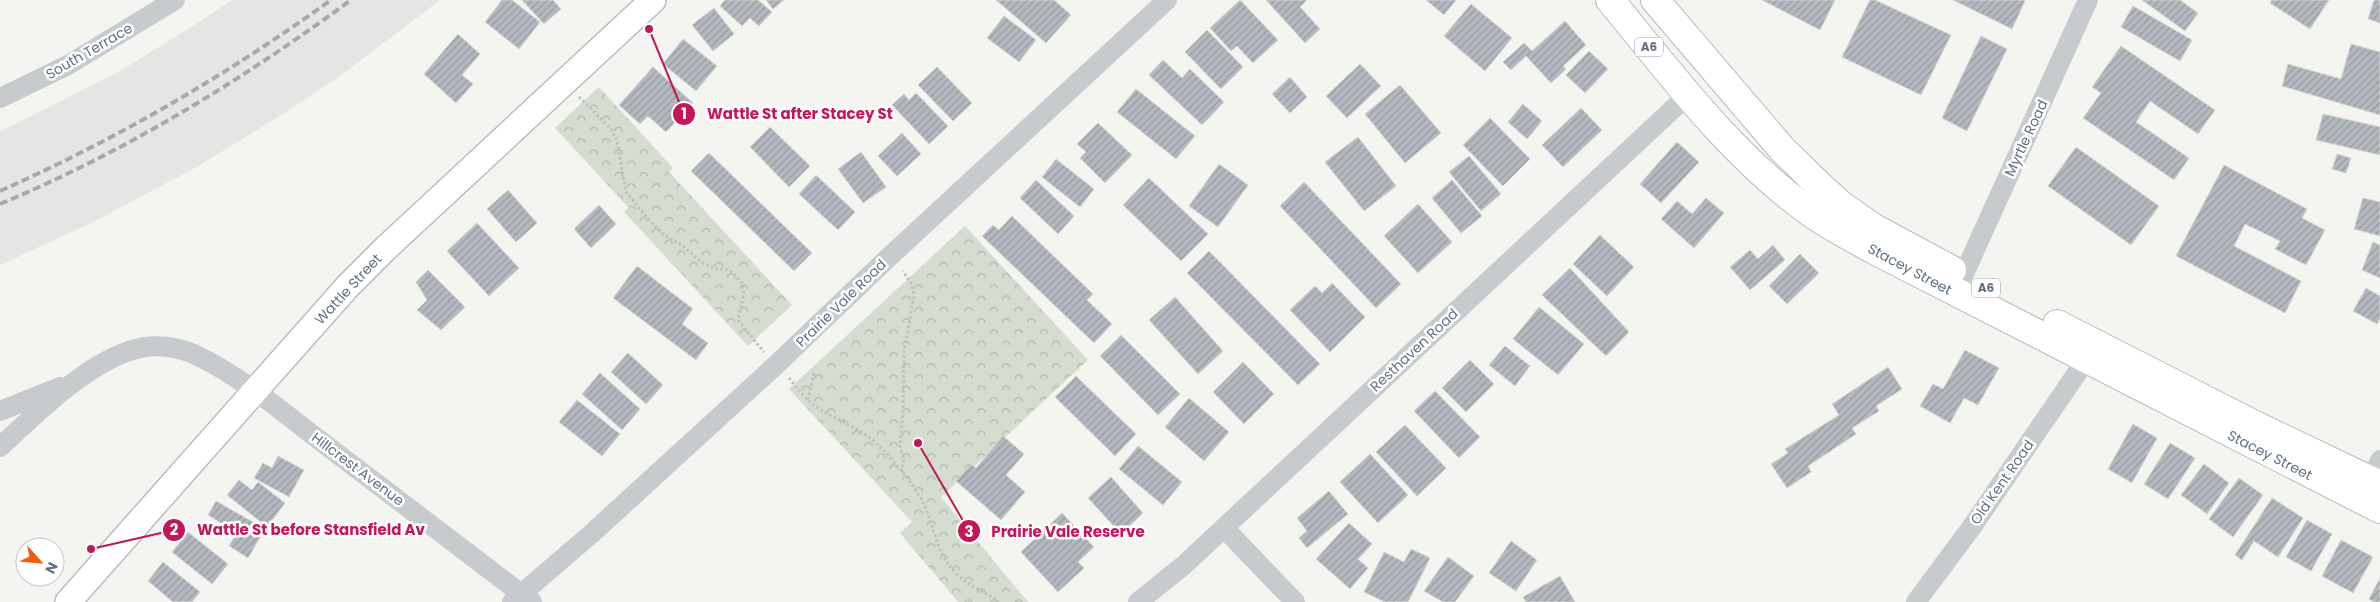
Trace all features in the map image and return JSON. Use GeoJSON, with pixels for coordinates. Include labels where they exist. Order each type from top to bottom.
{"type":"FeatureCollection","features":[{"type":"Feature","properties":{"kind":"highway","name":"Stacey Street"},"geometry":{"type":"LineString","coordinates":[[1610,0],[1688,95],[1754,166],[1808,211],[1876,251],[2380,509]]}},
{"type":"Feature","properties":{"kind":"highway","name":"Stacey Street"},"geometry":{"type":"LineString","coordinates":[[1655,0],[1782,149],[1841,205],[1874,228],[1963,276],[2377,476]]}},
{"type":"Feature","properties":{"kind":"main road","name":"Wattle Street"},"geometry":{"type":"LineString","coordinates":[[68,602],[347,287],[386,248],[653,0]]}},
{"type":"Feature","properties":{"kind":"street","name":"South Terrace"},"geometry":{"type":"LineString","coordinates":[[0,98],[68,64],[175,0]]}},
{"type":"Feature","properties":{"kind":"street","name":"Prairie Vale Road"},"geometry":{"type":"LineString","coordinates":[[522,599],[1167,0]]}},
{"type":"Feature","properties":{"kind":"street","name":"Myrtle Road"},"geometry":{"type":"LineString","coordinates":[[1963,276],[2088,0]]}},
{"type":"Feature","properties":{"kind":"street","name":"Resthaven Road"},"geometry":{"type":"LineString","coordinates":[[1138,602],[1184,566],[1688,95]]}},
{"type":"Feature","properties":{"kind":"street","name":"Hillcrest Avenue"},"geometry":{"type":"LineString","coordinates":[[74,382],[96,368],[132,350],[166,346],[201,358],[254,392],[522,599]]}},
{"type":"Feature","properties":{"kind":"street","name":"Old Kent Road"},"geometry":{"type":"LineString","coordinates":[[1916,602],[1971,528],[2086,360]]}},
{"type":"Feature","properties":{"kind":"street"},"geometry":{"type":"LineString","coordinates":[[0,411],[74,382]]}},
{"type":"Feature","properties":{"kind":"street"},"geometry":{"type":"LineString","coordinates":[[0,447],[74,382]]}},
{"type":"Feature","properties":{"kind":"street"},"geometry":{"type":"LineString","coordinates":[[1224,528],[1295,602]]}},
{"type":"Feature","properties":{"kind":"path"},"geometry":{"type":"LineString","coordinates":[[564,82],[611,129],[618,149],[626,192],[649,220],[664,235],[683,246],[701,262],[716,269],[726,269],[733,273],[742,283],[744,293],[738,320],[757,345]]}},
{"type":"Feature","properties":{"kind":"path"},"geometry":{"type":"LineString","coordinates":[[902,271],[912,285],[914,296],[904,352],[903,412],[900,446],[904,459],[902,472]]}},
{"type":"Feature","properties":{"kind":"path"},"geometry":{"type":"LineString","coordinates":[[808,400],[814,373]]}},
{"type":"Feature","properties":{"kind":"path"},"geometry":{"type":"LineString","coordinates":[[789,378],[808,400],[871,440],[902,472],[924,504],[936,544],[946,561],[966,583],[999,602]]}},
{"type":"Feature","properties":{"kind":"shaded area"},"geometry":{"type":"Polygon","coordinates":[[[232,0],[440,0],[341,75],[291,109],[195,168],[89,224],[0,265],[0,132],[118,72],[232,0]]]}},
{"type":"Feature","properties":{"kind":"green space"},"geometry":{"type":"Polygon","coordinates":[[[599,87],[673,168],[669,172],[792,305],[748,346],[624,212],[629,208],[555,128],[599,87]]]}},
{"type":"Feature","properties":{"kind":"green space"},"geometry":{"type":"Polygon","coordinates":[[[965,226],[1088,360],[941,497],[1028,602],[958,602],[900,533],[912,522],[789,389],[965,226]]]}},
{"type":"Feature","properties":{"kind":"building"},"geometry":{"type":"Polygon","coordinates":[[[502,0],[512,0],[540,22],[519,49],[485,22],[502,0]]]}},
{"type":"Feature","properties":{"kind":"building"},"geometry":{"type":"Polygon","coordinates":[[[522,0],[553,0],[561,9],[544,24],[522,0]]]}},
{"type":"Feature","properties":{"kind":"building"},"geometry":{"type":"Polygon","coordinates":[[[725,0],[758,0],[772,12],[759,26],[750,18],[742,26],[720,6],[725,0]]]}},
{"type":"Feature","properties":{"kind":"building"},"geometry":{"type":"Polygon","coordinates":[[[766,0],[784,0],[773,9],[766,0]]]}},
{"type":"Feature","properties":{"kind":"building"},"geometry":{"type":"Polygon","coordinates":[[[996,0],[1054,0],[1071,15],[1046,43],[996,0]]]}},
{"type":"Feature","properties":{"kind":"building"},"geometry":{"type":"Polygon","coordinates":[[[1240,0],[1278,40],[1253,63],[1237,46],[1231,51],[1210,28],[1240,0]]]}},
{"type":"Feature","properties":{"kind":"building"},"geometry":{"type":"Polygon","coordinates":[[[1266,0],[1307,0],[1300,7],[1320,29],[1305,43],[1266,0]]]}},
{"type":"Feature","properties":{"kind":"building"},"geometry":{"type":"Polygon","coordinates":[[[1426,0],[1456,0],[1444,15],[1426,0]]]}},
{"type":"Feature","properties":{"kind":"building"},"geometry":{"type":"Polygon","coordinates":[[[1762,0],[1835,0],[1820,30],[1762,0]]]}},
{"type":"Feature","properties":{"kind":"building"},"geometry":{"type":"Polygon","coordinates":[[[1870,0],[1875,0],[1951,35],[1921,95],[1842,57],[1870,0]]]}},
{"type":"Feature","properties":{"kind":"building"},"geometry":{"type":"Polygon","coordinates":[[[1953,0],[2023,0],[2025,1],[2012,29],[1953,0]]]}},
{"type":"Feature","properties":{"kind":"building"},"geometry":{"type":"Polygon","coordinates":[[[2142,0],[2180,0],[2198,13],[2185,31],[2142,0]]]}},
{"type":"Feature","properties":{"kind":"building"},"geometry":{"type":"Polygon","coordinates":[[[2272,0],[2329,0],[2310,29],[2270,3],[2272,0]]]}},
{"type":"Feature","properties":{"kind":"building"},"geometry":{"type":"Polygon","coordinates":[[[2374,0],[2380,0],[2380,23],[2368,19],[2374,0]]]}},
{"type":"Feature","properties":{"kind":"building"},"geometry":{"type":"Polygon","coordinates":[[[1471,4],[1512,38],[1485,71],[1444,36],[1471,4]]]}},
{"type":"Feature","properties":{"kind":"building"},"geometry":{"type":"Polygon","coordinates":[[[2133,6],[2192,40],[2180,61],[2121,27],[2133,6]]]}},
{"type":"Feature","properties":{"kind":"building"},"geometry":{"type":"Polygon","coordinates":[[[714,8],[734,34],[713,51],[692,25],[714,8]]]}},
{"type":"Feature","properties":{"kind":"building"},"geometry":{"type":"Polygon","coordinates":[[[1004,16],[1036,40],[1019,62],[987,38],[1004,16]]]}},
{"type":"Feature","properties":{"kind":"building"},"geometry":{"type":"Polygon","coordinates":[[[1565,21],[1586,45],[1563,66],[1566,69],[1551,83],[1526,56],[1511,70],[1503,62],[1524,43],[1532,51],[1565,21]]]}},
{"type":"Feature","properties":{"kind":"building"},"geometry":{"type":"Polygon","coordinates":[[[1207,30],[1243,67],[1221,89],[1185,52],[1207,30]]]}},
{"type":"Feature","properties":{"kind":"building"},"geometry":{"type":"Polygon","coordinates":[[[458,34],[480,54],[462,75],[473,84],[456,103],[424,74],[458,34]]]}},
{"type":"Feature","properties":{"kind":"building"},"geometry":{"type":"Polygon","coordinates":[[[1981,36],[2007,49],[1967,131],[1942,118],[1981,36]]]}},
{"type":"Feature","properties":{"kind":"building"},"geometry":{"type":"Polygon","coordinates":[[[683,39],[717,66],[696,91],[663,64],[683,39]]]}},
{"type":"Feature","properties":{"kind":"building"},"geometry":{"type":"Polygon","coordinates":[[[2351,44],[2380,52],[2380,115],[2282,86],[2288,64],[2341,79],[2351,44]]]}},
{"type":"Feature","properties":{"kind":"building"},"geometry":{"type":"Polygon","coordinates":[[[2121,46],[2215,110],[2198,134],[2150,101],[2136,122],[2189,158],[2174,180],[2083,118],[2101,93],[2092,87],[2121,46]]]}},
{"type":"Feature","properties":{"kind":"building"},"geometry":{"type":"Polygon","coordinates":[[[1589,51],[1608,69],[1585,93],[1566,75],[1589,51]]]}},
{"type":"Feature","properties":{"kind":"building"},"geometry":{"type":"Polygon","coordinates":[[[1163,60],[1182,78],[1190,69],[1224,102],[1202,125],[1149,75],[1163,60]]]}},
{"type":"Feature","properties":{"kind":"building"},"geometry":{"type":"Polygon","coordinates":[[[1360,64],[1381,86],[1347,118],[1326,96],[1360,64]]]}},
{"type":"Feature","properties":{"kind":"building"},"geometry":{"type":"Polygon","coordinates":[[[653,67],[693,103],[666,132],[648,116],[640,124],[619,105],[653,67]]]}},
{"type":"Feature","properties":{"kind":"building"},"geometry":{"type":"Polygon","coordinates":[[[937,67],[972,103],[953,121],[918,85],[937,67]]]}},
{"type":"Feature","properties":{"kind":"building"},"geometry":{"type":"Polygon","coordinates":[[[1290,77],[1307,97],[1290,113],[1272,94],[1290,77]]]}},
{"type":"Feature","properties":{"kind":"building"},"geometry":{"type":"Polygon","coordinates":[[[1400,85],[1441,133],[1405,163],[1365,114],[1400,85]]]}},
{"type":"Feature","properties":{"kind":"building"},"geometry":{"type":"Polygon","coordinates":[[[1136,89],[1195,136],[1176,159],[1117,112],[1136,89]]]}},
{"type":"Feature","properties":{"kind":"building"},"geometry":{"type":"Polygon","coordinates":[[[916,93],[948,126],[929,144],[892,105],[904,94],[909,100],[916,93]]]}},
{"type":"Feature","properties":{"kind":"building"},"geometry":{"type":"Polygon","coordinates":[[[1523,104],[1542,121],[1527,139],[1508,122],[1523,104]]]}},
{"type":"Feature","properties":{"kind":"building"},"geometry":{"type":"Polygon","coordinates":[[[1581,108],[1602,130],[1563,167],[1542,145],[1581,108]]]}},
{"type":"Feature","properties":{"kind":"building"},"geometry":{"type":"Polygon","coordinates":[[[2323,114],[2380,127],[2380,155],[2316,140],[2323,114]]]}},
{"type":"Feature","properties":{"kind":"building"},"geometry":{"type":"Polygon","coordinates":[[[1490,118],[1530,159],[1503,186],[1463,145],[1490,118]]]}},
{"type":"Feature","properties":{"kind":"building"},"geometry":{"type":"Polygon","coordinates":[[[1098,123],[1132,155],[1105,183],[1080,158],[1086,152],[1077,144],[1098,123]]]}},
{"type":"Feature","properties":{"kind":"building"},"geometry":{"type":"Polygon","coordinates":[[[770,127],[810,166],[789,187],[750,147],[770,127]]]}},
{"type":"Feature","properties":{"kind":"building"},"geometry":{"type":"Polygon","coordinates":[[[902,133],[921,154],[897,176],[878,156],[902,133]]]}},
{"type":"Feature","properties":{"kind":"building"},"geometry":{"type":"Polygon","coordinates":[[[1358,137],[1396,186],[1364,211],[1325,162],[1358,137]]]}},
{"type":"Feature","properties":{"kind":"building"},"geometry":{"type":"Polygon","coordinates":[[[1677,142],[1699,162],[1661,203],[1640,184],[1677,142]]]}},
{"type":"Feature","properties":{"kind":"building"},"geometry":{"type":"Polygon","coordinates":[[[2076,147],[2159,206],[2131,245],[2048,186],[2076,147]]]}},
{"type":"Feature","properties":{"kind":"building"},"geometry":{"type":"Polygon","coordinates":[[[861,152],[886,187],[863,203],[838,169],[861,152]]]}},
{"type":"Feature","properties":{"kind":"building"},"geometry":{"type":"Polygon","coordinates":[[[709,153],[812,253],[794,271],[691,171],[709,153]]]}},
{"type":"Feature","properties":{"kind":"building"},"geometry":{"type":"Polygon","coordinates":[[[2337,154],[2351,158],[2346,173],[2332,169],[2337,154]]]}},
{"type":"Feature","properties":{"kind":"building"},"geometry":{"type":"Polygon","coordinates":[[[1469,156],[1501,194],[1481,211],[1449,172],[1469,156]]]}},
{"type":"Feature","properties":{"kind":"building"},"geometry":{"type":"Polygon","coordinates":[[[1056,159],[1094,189],[1080,207],[1042,177],[1056,159]]]}},
{"type":"Feature","properties":{"kind":"building"},"geometry":{"type":"Polygon","coordinates":[[[1219,164],[1248,185],[1218,227],[1189,206],[1219,164]]]}},
{"type":"Feature","properties":{"kind":"building"},"geometry":{"type":"Polygon","coordinates":[[[2224,165],[2307,209],[2302,218],[2325,230],[2306,265],[2275,249],[2280,241],[2245,224],[2234,246],[2301,281],[2285,313],[2176,256],[2224,165]]]}},
{"type":"Feature","properties":{"kind":"building"},"geometry":{"type":"Polygon","coordinates":[[[816,175],[855,212],[838,230],[799,194],[816,175]]]}},
{"type":"Feature","properties":{"kind":"building"},"geometry":{"type":"Polygon","coordinates":[[[1149,178],[1208,234],[1181,261],[1123,205],[1149,178]]]}},
{"type":"Feature","properties":{"kind":"building"},"geometry":{"type":"Polygon","coordinates":[[[1036,180],[1074,216],[1058,234],[1020,198],[1036,180]]]}},
{"type":"Feature","properties":{"kind":"building"},"geometry":{"type":"Polygon","coordinates":[[[1452,180],[1482,216],[1461,233],[1432,198],[1452,180]]]}},
{"type":"Feature","properties":{"kind":"building"},"geometry":{"type":"Polygon","coordinates":[[[1304,182],[1401,284],[1376,308],[1280,206],[1304,182]]]}},
{"type":"Feature","properties":{"kind":"building"},"geometry":{"type":"Polygon","coordinates":[[[508,190],[537,223],[516,242],[487,209],[508,190]]]}},
{"type":"Feature","properties":{"kind":"building"},"geometry":{"type":"Polygon","coordinates":[[[1706,198],[1724,213],[1694,248],[1661,219],[1677,201],[1692,214],[1706,198]]]}},
{"type":"Feature","properties":{"kind":"building"},"geometry":{"type":"Polygon","coordinates":[[[2363,198],[2380,202],[2380,236],[2354,229],[2363,198]]]}},
{"type":"Feature","properties":{"kind":"building"},"geometry":{"type":"Polygon","coordinates":[[[1418,204],[1452,242],[1418,273],[1384,236],[1418,204]]]}},
{"type":"Feature","properties":{"kind":"building"},"geometry":{"type":"Polygon","coordinates":[[[599,205],[616,224],[591,248],[574,229],[599,205]]]}},
{"type":"Feature","properties":{"kind":"building"},"geometry":{"type":"Polygon","coordinates":[[[1012,216],[1093,294],[1087,300],[1112,324],[1094,343],[982,236],[993,225],[999,230],[1012,216]]]}},
{"type":"Feature","properties":{"kind":"building"},"geometry":{"type":"Polygon","coordinates":[[[477,223],[519,268],[489,296],[447,251],[477,223]]]}},
{"type":"Feature","properties":{"kind":"building"},"geometry":{"type":"Polygon","coordinates":[[[1600,235],[1634,267],[1607,296],[1573,264],[1600,235]]]}},
{"type":"Feature","properties":{"kind":"building"},"geometry":{"type":"Polygon","coordinates":[[[2373,242],[2380,245],[2380,278],[2362,270],[2373,242]]]}},
{"type":"Feature","properties":{"kind":"building"},"geometry":{"type":"Polygon","coordinates":[[[1773,245],[1785,260],[1750,290],[1730,267],[1750,250],[1758,259],[1773,245]]]}},
{"type":"Feature","properties":{"kind":"building"},"geometry":{"type":"Polygon","coordinates":[[[1209,251],[1320,364],[1298,385],[1187,273],[1209,251]]]}},
{"type":"Feature","properties":{"kind":"building"},"geometry":{"type":"Polygon","coordinates":[[[1800,254],[1819,273],[1787,304],[1769,286],[1800,254]]]}},
{"type":"Feature","properties":{"kind":"building"},"geometry":{"type":"Polygon","coordinates":[[[637,266],[693,309],[682,324],[708,343],[696,360],[613,298],[637,266]]]}},
{"type":"Feature","properties":{"kind":"building"},"geometry":{"type":"Polygon","coordinates":[[[1570,268],[1629,332],[1606,356],[1542,295],[1570,268]]]}},
{"type":"Feature","properties":{"kind":"building"},"geometry":{"type":"Polygon","coordinates":[[[428,270],[465,307],[441,330],[417,310],[427,300],[416,282],[428,270]]]}},
{"type":"Feature","properties":{"kind":"building"},"geometry":{"type":"Polygon","coordinates":[[[1332,283],[1365,317],[1330,352],[1290,310],[1315,286],[1322,293],[1332,283]]]}},
{"type":"Feature","properties":{"kind":"building"},"geometry":{"type":"Polygon","coordinates":[[[2366,288],[2380,296],[2380,319],[2377,324],[2353,311],[2366,288]]]}},
{"type":"Feature","properties":{"kind":"building"},"geometry":{"type":"Polygon","coordinates":[[[1175,297],[1223,351],[1198,374],[1149,320],[1175,297]]]}},
{"type":"Feature","properties":{"kind":"building"},"geometry":{"type":"Polygon","coordinates":[[[1539,307],[1584,344],[1558,375],[1513,339],[1539,307]]]}},
{"type":"Feature","properties":{"kind":"building"},"geometry":{"type":"Polygon","coordinates":[[[1121,335],[1180,394],[1158,415],[1100,356],[1121,335]]]}},
{"type":"Feature","properties":{"kind":"building"},"geometry":{"type":"Polygon","coordinates":[[[1505,346],[1530,366],[1515,386],[1489,365],[1505,346]]]}},
{"type":"Feature","properties":{"kind":"building"},"geometry":{"type":"Polygon","coordinates":[[[1965,350],[1999,368],[1978,405],[1964,398],[1950,423],[1920,406],[1933,384],[1943,389],[1965,350]]]}},
{"type":"Feature","properties":{"kind":"building"},"geometry":{"type":"Polygon","coordinates":[[[628,353],[663,385],[646,404],[611,372],[628,353]]]}},
{"type":"Feature","properties":{"kind":"building"},"geometry":{"type":"Polygon","coordinates":[[[1470,360],[1494,384],[1466,412],[1442,388],[1470,360]]]}},
{"type":"Feature","properties":{"kind":"building"},"geometry":{"type":"Polygon","coordinates":[[[1243,362],[1274,394],[1244,424],[1213,392],[1243,362]]]}},
{"type":"Feature","properties":{"kind":"building"},"geometry":{"type":"Polygon","coordinates":[[[1888,367],[1902,389],[1876,406],[1879,411],[1852,428],[1856,434],[1808,466],[1811,472],[1787,488],[1771,464],[1788,453],[1785,449],[1839,415],[1832,404],[1888,367]]]}},
{"type":"Feature","properties":{"kind":"building"},"geometry":{"type":"Polygon","coordinates":[[[600,373],[640,409],[622,430],[582,394],[600,373]]]}},
{"type":"Feature","properties":{"kind":"building"},"geometry":{"type":"Polygon","coordinates":[[[1076,376],[1136,434],[1115,456],[1055,397],[1076,376]]]}},
{"type":"Feature","properties":{"kind":"building"},"geometry":{"type":"Polygon","coordinates":[[[1435,391],[1480,437],[1459,458],[1414,411],[1435,391]]]}},
{"type":"Feature","properties":{"kind":"building"},"geometry":{"type":"Polygon","coordinates":[[[1189,398],[1229,432],[1204,461],[1165,427],[1189,398]]]}},
{"type":"Feature","properties":{"kind":"building"},"geometry":{"type":"Polygon","coordinates":[[[577,400],[620,434],[602,456],[559,422],[577,400]]]}},
{"type":"Feature","properties":{"kind":"building"},"geometry":{"type":"Polygon","coordinates":[[[2133,424],[2157,438],[2132,483],[2108,469],[2133,424]]]}},
{"type":"Feature","properties":{"kind":"building"},"geometry":{"type":"Polygon","coordinates":[[[1405,425],[1446,468],[1417,496],[1376,452],[1405,425]]]}},
{"type":"Feature","properties":{"kind":"building"},"geometry":{"type":"Polygon","coordinates":[[[1003,436],[1024,454],[1006,475],[1025,492],[1001,520],[956,481],[971,464],[976,468],[1003,436]]]}},
{"type":"Feature","properties":{"kind":"building"},"geometry":{"type":"Polygon","coordinates":[[[2170,443],[2195,458],[2168,499],[2144,484],[2170,443]]]}},
{"type":"Feature","properties":{"kind":"building"},"geometry":{"type":"Polygon","coordinates":[[[1138,446],[1182,482],[1163,505],[1119,469],[1138,446]]]}},
{"type":"Feature","properties":{"kind":"building"},"geometry":{"type":"Polygon","coordinates":[[[1370,454],[1408,495],[1378,523],[1340,482],[1370,454]]]}},
{"type":"Feature","properties":{"kind":"building"},"geometry":{"type":"Polygon","coordinates":[[[278,456],[304,470],[289,497],[254,478],[263,463],[272,468],[278,456]]]}},
{"type":"Feature","properties":{"kind":"building"},"geometry":{"type":"Polygon","coordinates":[[[2204,464],[2229,483],[2207,514],[2181,495],[2204,464]]]}},
{"type":"Feature","properties":{"kind":"building"},"geometry":{"type":"Polygon","coordinates":[[[1111,477],[1143,513],[1121,534],[1088,498],[1111,477]]]}},
{"type":"Feature","properties":{"kind":"building"},"geometry":{"type":"Polygon","coordinates":[[[2239,478],[2263,495],[2233,537],[2209,519],[2239,478]]]}},
{"type":"Feature","properties":{"kind":"building"},"geometry":{"type":"Polygon","coordinates":[[[239,480],[252,490],[258,482],[285,503],[267,527],[227,495],[239,480]]]}},
{"type":"Feature","properties":{"kind":"building"},"geometry":{"type":"Polygon","coordinates":[[[1329,491],[1348,514],[1307,548],[1299,538],[1307,531],[1297,518],[1329,491]]]}},
{"type":"Feature","properties":{"kind":"building"},"geometry":{"type":"Polygon","coordinates":[[[2272,498],[2303,518],[2278,557],[2254,541],[2242,560],[2235,555],[2272,498]]]}},
{"type":"Feature","properties":{"kind":"building"},"geometry":{"type":"Polygon","coordinates":[[[216,501],[265,529],[248,558],[229,546],[237,533],[208,515],[216,501]]]}},
{"type":"Feature","properties":{"kind":"building"},"geometry":{"type":"Polygon","coordinates":[[[1062,513],[1094,547],[1078,562],[1084,568],[1058,592],[1021,552],[1062,513]]]}},
{"type":"Feature","properties":{"kind":"building"},"geometry":{"type":"Polygon","coordinates":[[[2307,520],[2332,534],[2311,571],[2286,557],[2307,520]]]}},
{"type":"Feature","properties":{"kind":"building"},"geometry":{"type":"Polygon","coordinates":[[[1349,523],[1372,544],[1358,559],[1368,568],[1350,589],[1316,559],[1349,523]]]}},
{"type":"Feature","properties":{"kind":"building"},"geometry":{"type":"Polygon","coordinates":[[[188,532],[228,564],[212,584],[172,552],[188,532]]]}},
{"type":"Feature","properties":{"kind":"building"},"geometry":{"type":"Polygon","coordinates":[[[2341,540],[2373,557],[2353,593],[2322,576],[2341,540]]]}},
{"type":"Feature","properties":{"kind":"building"},"geometry":{"type":"Polygon","coordinates":[[[1511,541],[1537,560],[1516,591],[1489,573],[1511,541]]]}},
{"type":"Feature","properties":{"kind":"building"},"geometry":{"type":"Polygon","coordinates":[[[1411,549],[1430,558],[1408,602],[1385,602],[1364,592],[1384,552],[1404,562],[1411,549]]]}},
{"type":"Feature","properties":{"kind":"building"},"geometry":{"type":"Polygon","coordinates":[[[1448,557],[1474,576],[1455,602],[1443,602],[1424,591],[1448,557]]]}},
{"type":"Feature","properties":{"kind":"building"},"geometry":{"type":"Polygon","coordinates":[[[163,562],[200,592],[192,602],[173,602],[148,581],[163,562]]]}},
{"type":"Feature","properties":{"kind":"building"},"geometry":{"type":"Polygon","coordinates":[[[1560,576],[1575,602],[1526,602],[1523,597],[1560,576]]]}},
{"type":"Feature","properties":{"kind":"building"},"geometry":{"type":"Polygon","coordinates":[[[2380,578],[2380,602],[2374,602],[2369,599],[2380,578]]]}},
{"type":"Feature","properties":{"kind":"railway"},"geometry":{"type":"LineString","coordinates":[[0,191],[86,150],[170,104],[252,54],[331,0]]}},
{"type":"Feature","properties":{"kind":"railway"},"geometry":{"type":"LineString","coordinates":[[0,204],[92,161],[182,112],[268,58],[351,0]]}},
{"type":"Feature","properties":{"kind":"place","name":"Wattle St after Stacey St"},"geometry":{"type":"Point","coordinates":[649,29]}},
{"type":"Feature","properties":{"kind":"place","name":"Prairie Vale Reserve"},"geometry":{"type":"Point","coordinates":[918,443]}},
{"type":"Feature","properties":{"kind":"place","name":"Wattle St before Stansfield Av"},"geometry":{"type":"Point","coordinates":[91,549]}}]}
